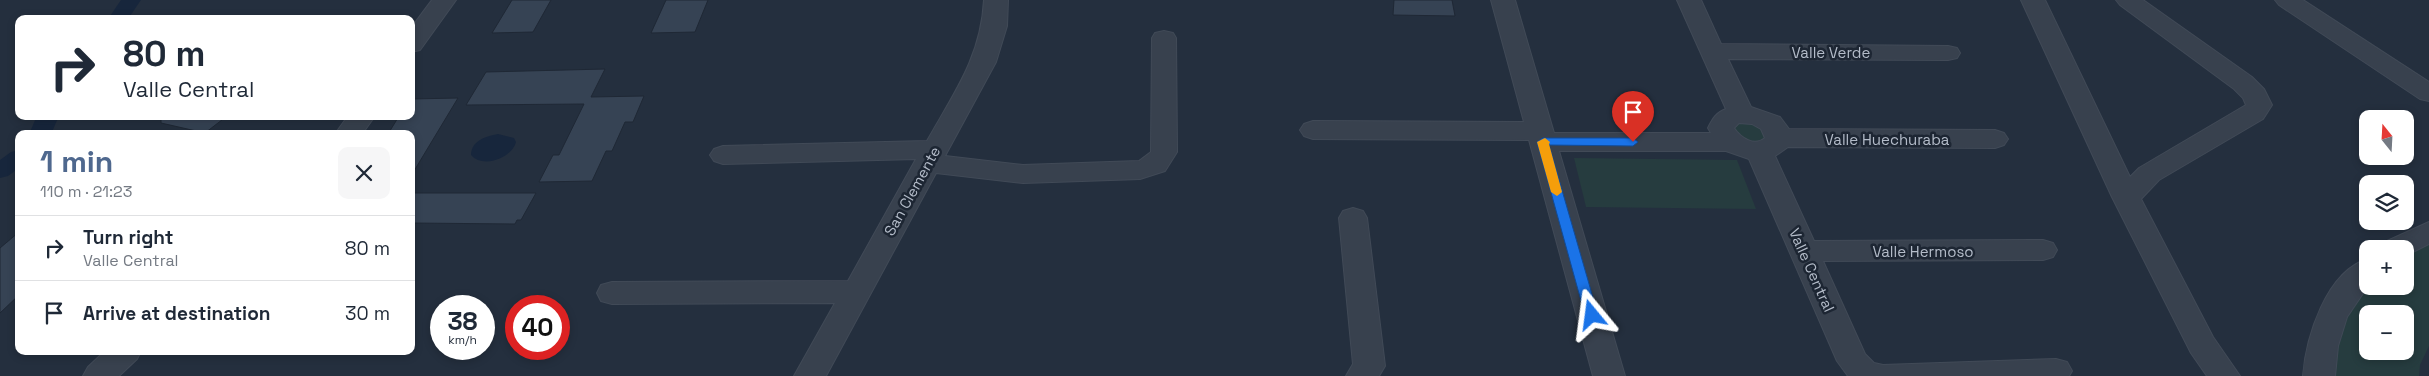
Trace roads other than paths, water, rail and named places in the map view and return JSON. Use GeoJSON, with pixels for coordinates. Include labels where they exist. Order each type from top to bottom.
{"type":"FeatureCollection","features":[{"type":"Feature","properties":{"kind":"street"},"geometry":{"type":"LineString","coordinates":[[415,40],[444,0]]}},
{"type":"Feature","properties":{"kind":"street","name":"San Clemente"},"geometry":{"type":"LineString","coordinates":[[810,376],[988,52],[996,26],[996,0]]}},
{"type":"Feature","properties":{"kind":"street"},"geometry":{"type":"LineString","coordinates":[[1502,0],[1609,376]]}},
{"type":"Feature","properties":{"kind":"street"},"geometry":{"type":"LineString","coordinates":[[1313,130],[1540,132],[1732,127],[1713,51],[1690,0]]}},
{"type":"Feature","properties":{"kind":"street"},"geometry":{"type":"LineString","coordinates":[[2033,0],[2112,168],[2128,168],[2202,345],[2224,376]]}},
{"type":"Feature","properties":{"kind":"street"},"geometry":{"type":"LineString","coordinates":[[2128,0],[2242,84],[2255,95],[2259,105],[2254,113],[2216,134],[2136,187]]}},
{"type":"Feature","properties":{"kind":"street"},"geometry":{"type":"LineString","coordinates":[[2287,0],[2429,92]]}},
{"type":"Feature","properties":{"kind":"street"},"geometry":{"type":"LineString","coordinates":[[724,155],[931,157],[1024,174],[1140,170],[1154,166],[1164,152],[1164,38]]}},
{"type":"Feature","properties":{"kind":"street","name":"Valle Verde"},"geometry":{"type":"LineString","coordinates":[[1713,51],[1948,53]]}},
{"type":"Feature","properties":{"kind":"street"},"geometry":{"type":"LineString","coordinates":[[351,130],[359,120]]}},
{"type":"Feature","properties":{"kind":"street","name":"Valle Huechuraba"},"geometry":{"type":"LineString","coordinates":[[1732,127],[1748,149],[1769,144],[1995,139]]}},
{"type":"Feature","properties":{"kind":"street","name":"Valle Central"},"geometry":{"type":"LineString","coordinates":[[1769,144],[1804,251],[1853,361],[1864,372],[1878,376]]}},
{"type":"Feature","properties":{"kind":"street"},"geometry":{"type":"LineString","coordinates":[[1354,218],[1370,373]]}},
{"type":"Feature","properties":{"kind":"street"},"geometry":{"type":"LineString","coordinates":[[2413,240],[2429,232]]}},
{"type":"Feature","properties":{"kind":"street","name":"Valle Hermoso"},"geometry":{"type":"LineString","coordinates":[[1804,251],[2043,250]]}},
{"type":"Feature","properties":{"kind":"street"},"geometry":{"type":"LineString","coordinates":[[2319,376],[2322,341],[2335,307],[2359,279]]}},
{"type":"Feature","properties":{"kind":"street"},"geometry":{"type":"LineString","coordinates":[[612,293],[856,292]]}},
{"type":"Feature","properties":{"kind":"street"},"geometry":{"type":"LineString","coordinates":[[99,376],[122,355]]}},
{"type":"Feature","properties":{"kind":"street"},"geometry":{"type":"LineString","coordinates":[[1888,376],[2056,371]]}},
{"type":"Feature","properties":{"kind":"water"},"geometry":{"type":"Polygon","coordinates":[[[498,134],[514,138],[516,142],[509,153],[497,160],[489,161],[476,159],[471,155],[476,143],[484,138],[498,134]]]}},
{"type":"Feature","properties":{"kind":"waterway"},"geometry":{"type":"LineString","coordinates":[[121,15],[131,0]]}},
{"type":"Feature","properties":{"kind":"waterway"},"geometry":{"type":"LineString","coordinates":[[42,130],[46,120]]}},
{"type":"Feature","properties":{"kind":"waterway"},"geometry":{"type":"LineString","coordinates":[[0,171],[15,160]]}}]}
